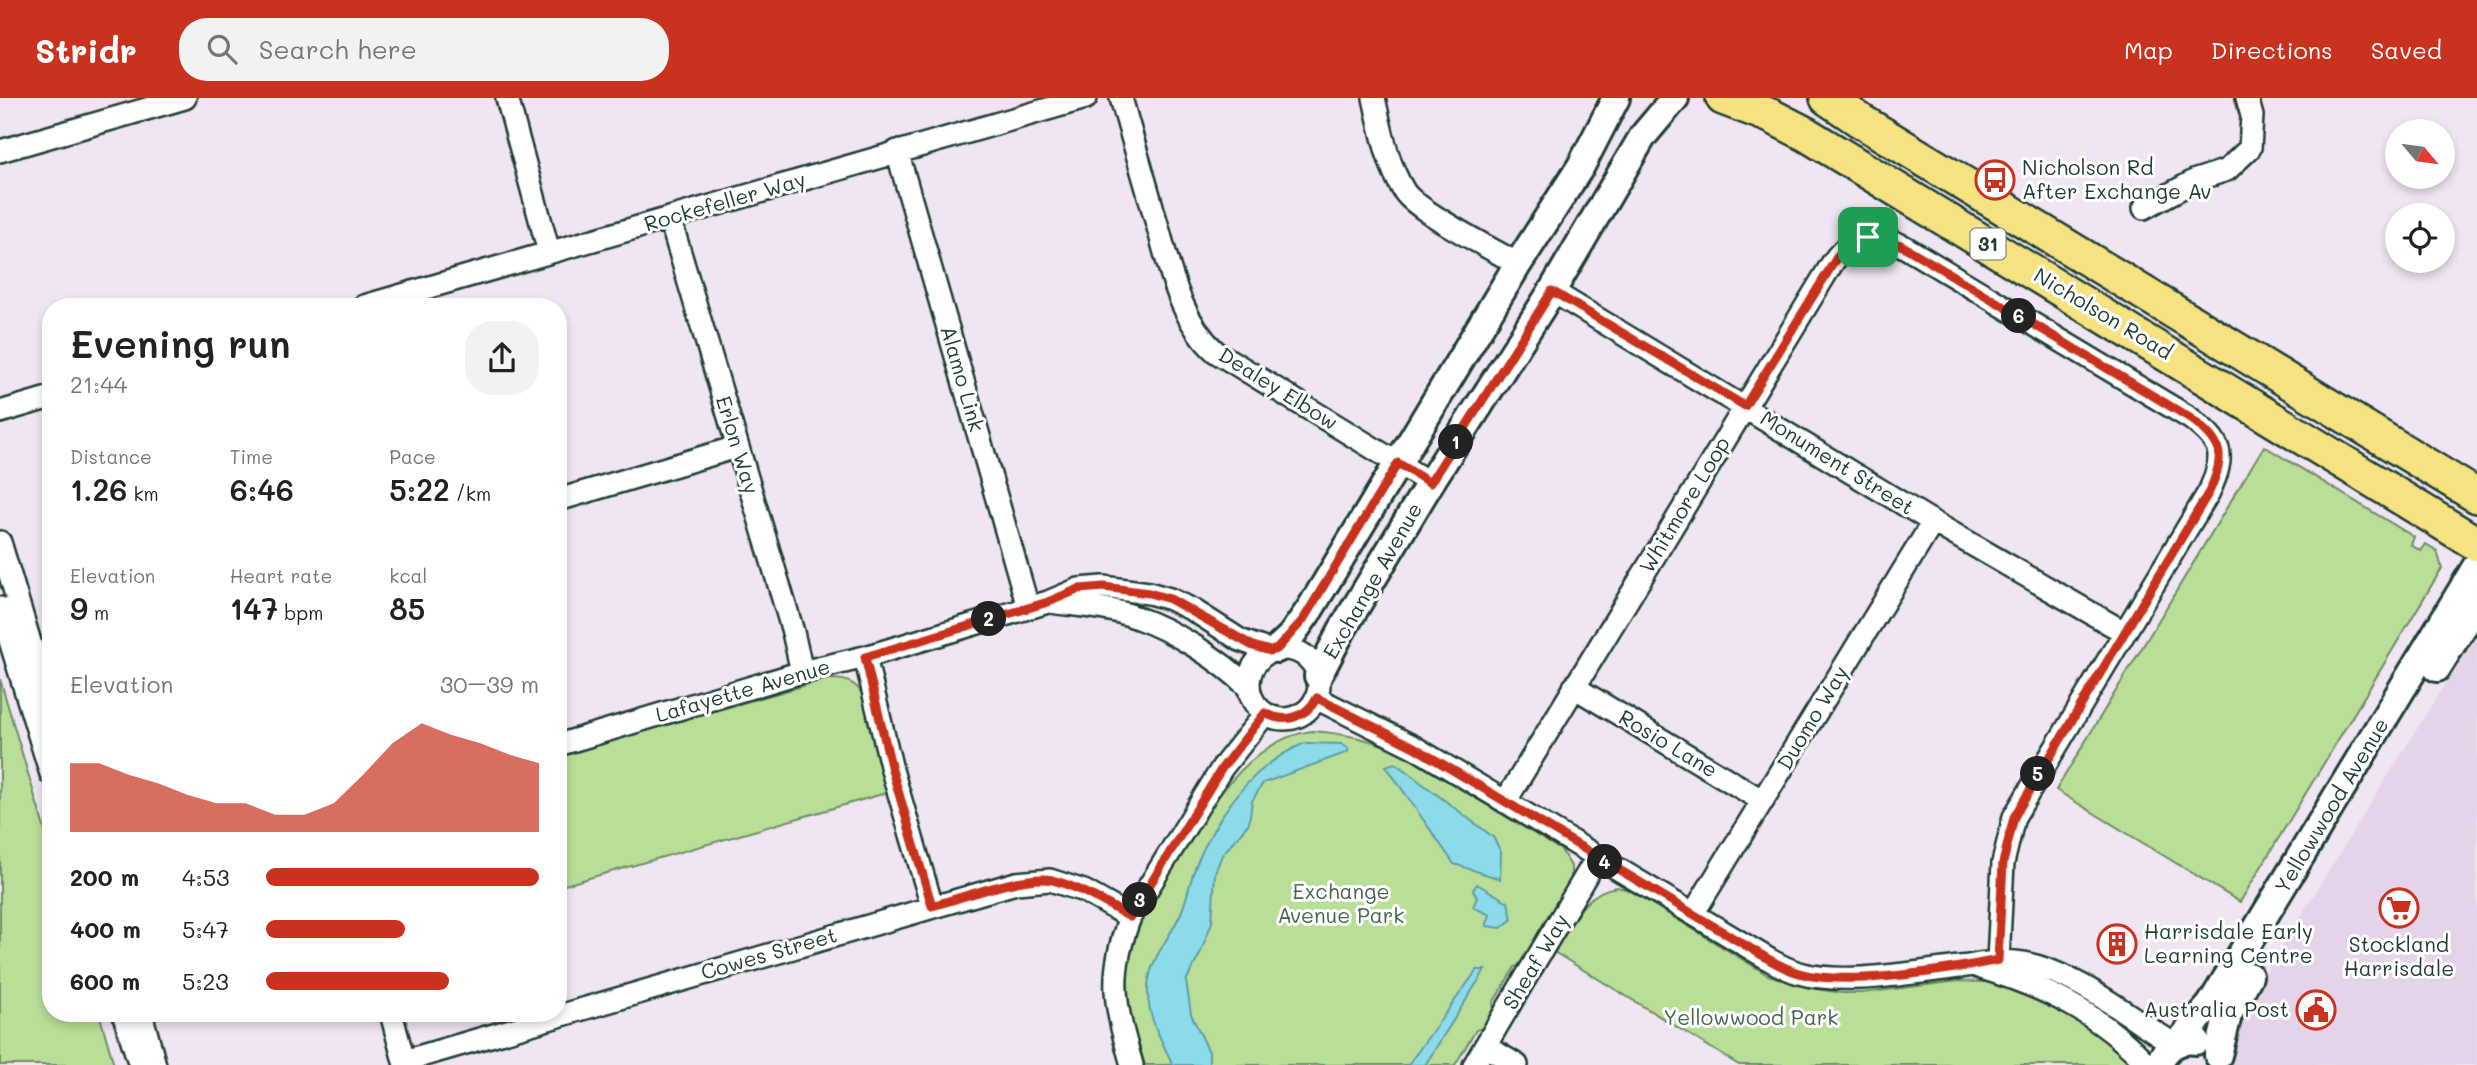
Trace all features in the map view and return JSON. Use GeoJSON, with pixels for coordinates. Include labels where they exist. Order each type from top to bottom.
{"type":"FeatureCollection","features":[{"type":"Feature","properties":{"kind":"main road","name":"Nicholson Road"},"geometry":{"type":"LineString","coordinates":[[1723,98],[1771,116],[1826,146],[2477,544]]}},
{"type":"Feature","properties":{"kind":"main road","name":"Nicholson Road"},"geometry":{"type":"LineString","coordinates":[[1827,98],[2477,496]]}},
{"type":"Feature","properties":{"kind":"street"},"geometry":{"type":"LineString","coordinates":[[0,151],[114,108],[185,98]]}},
{"type":"Feature","properties":{"kind":"street"},"geometry":{"type":"LineString","coordinates":[[507,98],[549,252]]}},
{"type":"Feature","properties":{"kind":"street","name":"Rockefeller Way"},"geometry":{"type":"LineString","coordinates":[[391,298],[670,219],[1051,103],[1086,98]]}},
{"type":"Feature","properties":{"kind":"street","name":"Dealey Elbow"},"geometry":{"type":"LineString","coordinates":[[1121,98],[1177,289],[1189,318],[1203,341],[1216,352],[1430,483]]}},
{"type":"Feature","properties":{"kind":"street"},"geometry":{"type":"LineString","coordinates":[[1374,98],[1387,151],[1405,192],[1423,209],[1518,264]]}},
{"type":"Feature","properties":{"kind":"street","name":"Exchange Avenue"},"geometry":{"type":"LineString","coordinates":[[1274,650],[1303,620],[1518,264],[1581,166],[1616,98]]}},
{"type":"Feature","properties":{"kind":"street","name":"Exchange Avenue"},"geometry":{"type":"LineString","coordinates":[[1317,687],[1342,630],[1430,483],[1552,291],[1643,136],[1675,98]]}},
{"type":"Feature","properties":{"kind":"street"},"geometry":{"type":"LineString","coordinates":[[2144,208],[2196,180],[2227,170],[2250,148],[2252,116],[2247,98]]}},
{"type":"Feature","properties":{"kind":"street","name":"Alamo Link"},"geometry":{"type":"LineString","coordinates":[[897,151],[1038,605]]}},
{"type":"Feature","properties":{"kind":"street","name":"Erlon Way"},"geometry":{"type":"LineString","coordinates":[[670,219],[789,619],[802,672]]}},
{"type":"Feature","properties":{"kind":"street","name":"Whitmore Loop"},"geometry":{"type":"LineString","coordinates":[[1505,802],[1833,262],[1845,247],[1874,235],[1903,246],[2190,418],[2211,434],[2220,455],[2219,470],[2209,492],[2014,817],[2003,863],[1998,960]]}},
{"type":"Feature","properties":{"kind":"street","name":"Monument Street"},"geometry":{"type":"LineString","coordinates":[[1552,291],[1933,522],[2124,632]]}},
{"type":"Feature","properties":{"kind":"street"},"geometry":{"type":"LineString","coordinates":[[0,412],[42,400]]}},
{"type":"Feature","properties":{"kind":"street"},"geometry":{"type":"LineString","coordinates":[[567,497],[737,447]]}},
{"type":"Feature","properties":{"kind":"street","name":"Duomo Way"},"geometry":{"type":"LineString","coordinates":[[1693,914],[1933,522]]}},
{"type":"Feature","properties":{"kind":"street"},"geometry":{"type":"LineString","coordinates":[[0,542],[41,649]]}},
{"type":"Feature","properties":{"kind":"street","name":"Yellowwood Avenue"},"geometry":{"type":"LineString","coordinates":[[2158,1065],[2161,1057],[2211,1004],[2477,565]]}},
{"type":"Feature","properties":{"kind":"street","name":"Lafayette Avenue"},"geometry":{"type":"LineString","coordinates":[[567,742],[802,672],[865,657],[1038,605],[1079,589],[1104,587],[1149,593],[1170,599],[1240,639],[1274,650]]}},
{"type":"Feature","properties":{"kind":"street","name":"Yellowwood Avenue"},"geometry":{"type":"LineString","coordinates":[[2220,1060],[2233,1003],[2477,604]]}},
{"type":"Feature","properties":{"kind":"street","name":"Lafayette Avenue"},"geometry":{"type":"LineString","coordinates":[[1038,605],[1117,612],[1152,624],[1224,666],[1249,688]]}},
{"type":"Feature","properties":{"kind":"street"},"geometry":{"type":"LineString","coordinates":[[0,608],[42,745]]}},
{"type":"Feature","properties":{"kind":"street"},"geometry":{"type":"LineString","coordinates":[[1290,649],[1303,654],[1312,663],[1317,687],[1309,709],[1291,719],[1277,719],[1265,713],[1256,705],[1249,688],[1255,665],[1274,650],[1290,649]]}},
{"type":"Feature","properties":{"kind":"street"},"geometry":{"type":"LineString","coordinates":[[865,657],[892,770],[932,906]]}},
{"type":"Feature","properties":{"kind":"street"},"geometry":{"type":"LineString","coordinates":[[1317,687],[1770,960],[1800,974],[1831,978],[1875,976],[1998,960],[2025,964],[2054,972],[2088,989],[2177,1043]]}},
{"type":"Feature","properties":{"kind":"street","name":"Rosio Lane"},"geometry":{"type":"LineString","coordinates":[[1574,687],[1763,801]]}},
{"type":"Feature","properties":{"kind":"street"},"geometry":{"type":"LineString","coordinates":[[1132,1065],[1117,1013],[1114,978],[1121,942],[1130,917],[1222,768],[1265,713]]}},
{"type":"Feature","properties":{"kind":"street","name":"Sheaf Way"},"geometry":{"type":"LineString","coordinates":[[1474,1065],[1597,857]]}},
{"type":"Feature","properties":{"kind":"street","name":"Cowes Street"},"geometry":{"type":"LineString","coordinates":[[567,1015],[1016,883],[1050,880],[1084,891],[1130,917]]}},
{"type":"Feature","properties":{"kind":"street"},"geometry":{"type":"LineString","coordinates":[[1972,965],[2043,989],[2075,1006],[2115,1033],[2148,1065]]}},
{"type":"Feature","properties":{"kind":"street"},"geometry":{"type":"LineString","coordinates":[[126,1022],[140,1065]]}},
{"type":"Feature","properties":{"kind":"street"},"geometry":{"type":"LineString","coordinates":[[143,1022],[155,1065]]}},
{"type":"Feature","properties":{"kind":"street"},"geometry":{"type":"LineString","coordinates":[[394,1022],[405,1063]]}},
{"type":"Feature","properties":{"kind":"street","name":"Cowes Street"},"geometry":{"type":"LineString","coordinates":[[405,1063],[543,1022]]}},
{"type":"Feature","properties":{"kind":"street","name":"Yellowwood Avenue"},"geometry":{"type":"LineString","coordinates":[[2177,1043],[2202,1042],[2211,1048],[2220,1060]]}},
{"type":"Feature","properties":{"kind":"street"},"geometry":{"type":"LineString","coordinates":[[1485,1046],[1517,1065]]}},
{"type":"Feature","properties":{"kind":"shaded area","name":"Stockland Harrisdale"},"geometry":{"type":"Polygon","coordinates":[[[2477,632],[2477,1065],[2217,1065],[2232,1027],[2477,632]]]}},
{"type":"Feature","properties":{"kind":"green space"},"geometry":{"type":"Polygon","coordinates":[[[2264,446],[2414,537],[2411,545],[2421,551],[2426,544],[2437,551],[2442,568],[2240,902],[2056,790],[2264,446]]]}},
{"type":"Feature","properties":{"kind":"green space"},"geometry":{"type":"Polygon","coordinates":[[[0,679],[42,821],[42,1022],[102,1022],[114,1065],[0,1065],[0,679]]]}},
{"type":"Feature","properties":{"kind":"green space"},"geometry":{"type":"Polygon","coordinates":[[[827,679],[840,679],[858,688],[863,696],[893,791],[567,884],[567,753],[827,679]]]}},
{"type":"Feature","properties":{"kind":"green space","name":"Exchange Avenue Park"},"geometry":{"type":"Polygon","coordinates":[[[1312,731],[1356,737],[1398,751],[1561,850],[1571,866],[1571,884],[1525,963],[1515,967],[1493,1003],[1495,1013],[1486,1027],[1476,1030],[1455,1065],[1145,1065],[1131,1018],[1126,989],[1131,954],[1142,919],[1192,835],[1234,778],[1257,756],[1284,739],[1312,731]]]}},
{"type":"Feature","properties":{"kind":"green space","name":"Yellowwood Park"},"geometry":{"type":"Polygon","coordinates":[[[1617,887],[1629,890],[1768,975],[1810,988],[1862,993],[1959,981],[2004,983],[2091,1023],[2137,1065],[1739,1065],[1554,952],[1587,902],[1605,890],[1617,887]]]}},
{"type":"Feature","properties":{"kind":"water"},"geometry":{"type":"Polygon","coordinates":[[[1305,743],[1341,744],[1348,748],[1348,752],[1263,783],[1252,801],[1249,823],[1222,855],[1215,873],[1212,922],[1186,981],[1191,1014],[1209,1052],[1209,1065],[1173,1065],[1150,1010],[1148,990],[1151,969],[1181,913],[1206,844],[1227,808],[1253,777],[1286,752],[1305,743]]]}},
{"type":"Feature","properties":{"kind":"water"},"geometry":{"type":"Polygon","coordinates":[[[1395,763],[1493,837],[1501,852],[1500,879],[1454,864],[1386,766],[1395,763]]]}},
{"type":"Feature","properties":{"kind":"water"},"geometry":{"type":"Polygon","coordinates":[[[1477,884],[1508,902],[1512,919],[1501,928],[1486,926],[1490,915],[1473,907],[1477,897],[1473,890],[1477,884]]]}},
{"type":"Feature","properties":{"kind":"water"},"geometry":{"type":"Polygon","coordinates":[[[1477,970],[1485,970],[1425,1065],[1408,1065],[1477,970]]]}},
{"type":"Feature","properties":{"kind":"place","name":"Nicholson Rd After Exchange Av"},"geometry":{"type":"Point","coordinates":[1995,180]}},
{"type":"Feature","properties":{"kind":"place","name":"Stockland Harrisdale"},"geometry":{"type":"Point","coordinates":[2399,908]}},
{"type":"Feature","properties":{"kind":"place","name":"Harrisdale Early Learning Centre"},"geometry":{"type":"Point","coordinates":[2117,944]}},
{"type":"Feature","properties":{"kind":"place","name":"Australia Post"},"geometry":{"type":"Point","coordinates":[2316,1010]}},
{"type":"Feature","properties":{"kind":"route"},"geometry":{"type":"LineString","coordinates":[[1881,236],[1903,246],[2190,418],[2211,434],[2220,455],[2219,470],[2209,492],[2014,817],[2008,832],[2003,863],[1998,960],[1875,976],[1831,978],[1800,974],[1770,960],[1414,747],[1317,698],[1309,709],[1291,719],[1277,719],[1265,713],[1222,768],[1130,917],[1084,891],[1050,880],[1016,883],[932,906],[892,770],[865,657],[1048,602],[1079,589],[1104,587],[1149,593],[1170,599],[1253,646],[1270,651],[1277,649],[1303,620],[1398,463],[1430,483],[1552,291],[1745,406],[1833,262],[1845,247],[1868,237],[1881,236]]}}]}
